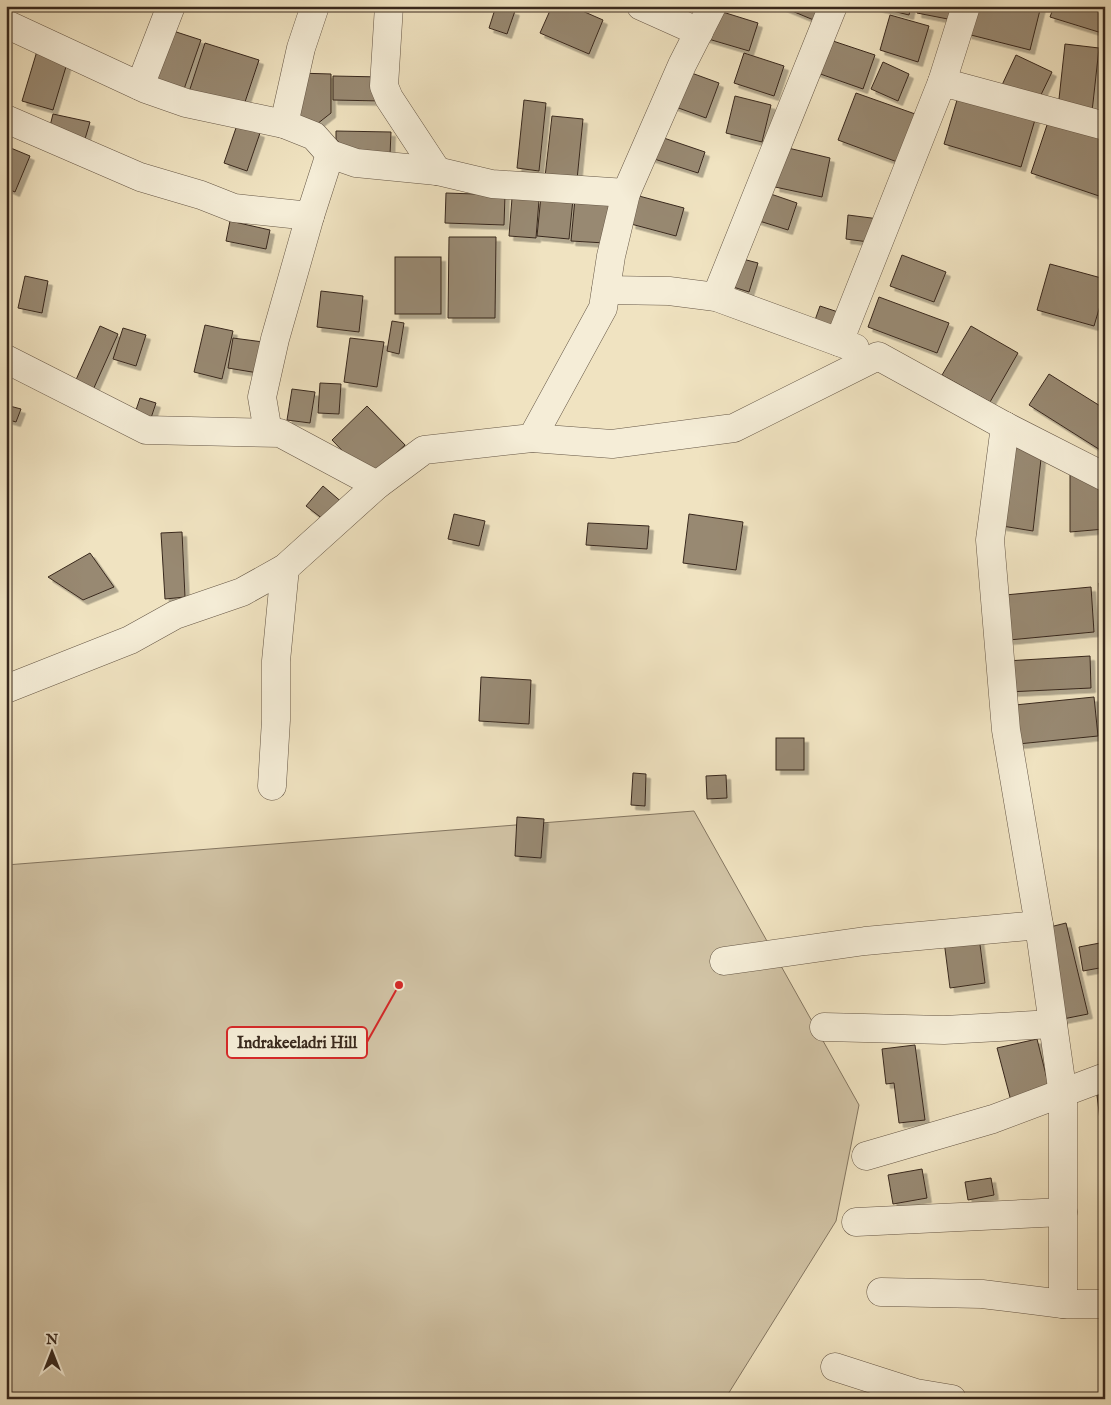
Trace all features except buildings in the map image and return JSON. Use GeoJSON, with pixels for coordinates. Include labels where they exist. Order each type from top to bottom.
{"type":"FeatureCollection","features":[{"type":"Feature","properties":{"kind":"street"},"geometry":{"type":"LineString","coordinates":[[140,86],[171,6]]}},
{"type":"Feature","properties":{"kind":"street"},"geometry":{"type":"LineString","coordinates":[[284,124],[302,48],[315,6]]}},
{"type":"Feature","properties":{"kind":"street"},"geometry":{"type":"LineString","coordinates":[[641,6],[699,32]]}},
{"type":"Feature","properties":{"kind":"street"},"geometry":{"type":"LineString","coordinates":[[532,438],[603,308],[611,256],[626,193],[712,6]]}},
{"type":"Feature","properties":{"kind":"street"},"geometry":{"type":"LineString","coordinates":[[716,297],[833,6]]}},
{"type":"Feature","properties":{"kind":"street"},"geometry":{"type":"LineString","coordinates":[[839,342],[942,82],[966,6]]}},
{"type":"Feature","properties":{"kind":"street"},"geometry":{"type":"LineString","coordinates":[[386,7],[384,86],[389,98],[437,171]]}},
{"type":"Feature","properties":{"kind":"street"},"geometry":{"type":"LineString","coordinates":[[6,24],[140,86],[186,102],[284,124],[314,136],[330,154],[356,163],[437,171],[492,184],[626,193]]}},
{"type":"Feature","properties":{"kind":"street"},"geometry":{"type":"LineString","coordinates":[[942,82],[1105,126]]}},
{"type":"Feature","properties":{"kind":"street"},"geometry":{"type":"LineString","coordinates":[[6,119],[140,177],[201,195],[234,208],[310,216]]}},
{"type":"Feature","properties":{"kind":"street"},"geometry":{"type":"LineString","coordinates":[[268,432],[262,397],[275,338],[330,154]]}},
{"type":"Feature","properties":{"kind":"street"},"geometry":{"type":"LineString","coordinates":[[606,290],[669,291],[716,297],[878,356],[1005,426],[1105,477]]}},
{"type":"Feature","properties":{"kind":"street"},"geometry":{"type":"LineString","coordinates":[[6,689],[130,640],[175,615],[242,592],[285,568],[377,485],[424,450],[532,438],[612,444],[734,428],[878,356]]}},
{"type":"Feature","properties":{"kind":"street"},"geometry":{"type":"LineString","coordinates":[[6,359],[146,430],[280,433],[377,485]]}},
{"type":"Feature","properties":{"kind":"street"},"geometry":{"type":"LineString","coordinates":[[1005,426],[990,540],[1006,730],[1039,925],[1063,1095],[1064,1304]]}},
{"type":"Feature","properties":{"kind":"street"},"geometry":{"type":"LineString","coordinates":[[272,786],[276,720],[276,661],[285,568]]}},
{"type":"Feature","properties":{"kind":"street"},"geometry":{"type":"LineString","coordinates":[[724,961],[866,941],[1039,925]]}},
{"type":"Feature","properties":{"kind":"street"},"geometry":{"type":"LineString","coordinates":[[824,1026],[944,1030],[1053,1024]]}},
{"type":"Feature","properties":{"kind":"street"},"geometry":{"type":"LineString","coordinates":[[866,1156],[994,1119],[1063,1095],[1105,1077]]}},
{"type":"Feature","properties":{"kind":"street"},"geometry":{"type":"LineString","coordinates":[[856,1222],[1063,1212]]}},
{"type":"Feature","properties":{"kind":"street"},"geometry":{"type":"LineString","coordinates":[[881,1292],[982,1294],[1064,1304],[1105,1304]]}},
{"type":"Feature","properties":{"kind":"street"},"geometry":{"type":"LineString","coordinates":[[834,1367],[916,1394],[952,1399]]}},
{"type":"Feature","properties":{"kind":"shaded area"},"geometry":{"type":"Polygon","coordinates":[[[694,811],[859,1105],[836,1221],[725,1399],[6,1399],[6,865],[694,811]]]}},
{"type":"Feature","properties":{"kind":"place","name":"Indrakeeladri Hill"},"geometry":{"type":"Point","coordinates":[399,985]}}]}
